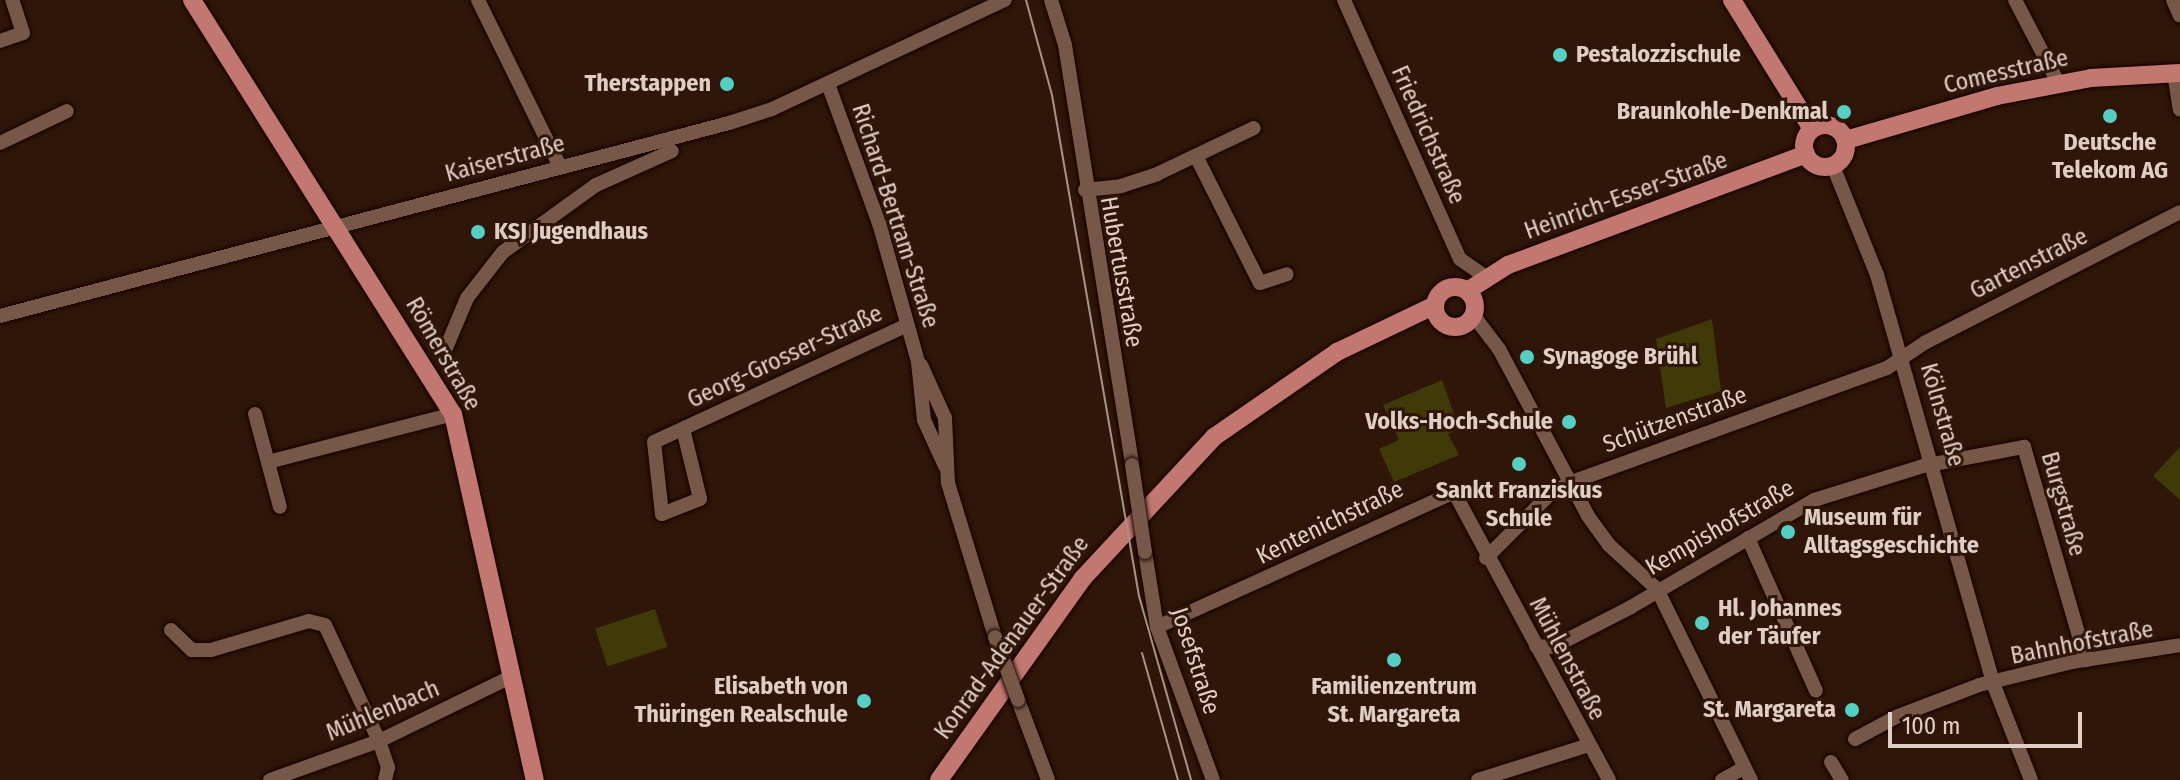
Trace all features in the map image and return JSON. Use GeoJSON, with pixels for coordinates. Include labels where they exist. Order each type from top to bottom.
{"type":"FeatureCollection","features":[{"type":"Feature","properties":{"kind":"main road","name":"Römerstraße"},"geometry":{"type":"LineString","coordinates":[[192,0],[220,51],[336,226],[453,414],[535,780]]}},
{"type":"Feature","properties":{"kind":"main road"},"geometry":{"type":"LineString","coordinates":[[1732,0],[1812,129]]}},
{"type":"Feature","properties":{"kind":"main road","name":"Comesstraße"},"geometry":{"type":"LineString","coordinates":[[1846,140],[1997,96],[2059,84],[2177,73]]}},
{"type":"Feature","properties":{"kind":"main road"},"geometry":{"type":"LineString","coordinates":[[1833,125],[1846,140],[1843,158],[1833,166],[1814,164],[1806,154],[1806,138],[1812,129],[1833,125]]}},
{"type":"Feature","properties":{"kind":"main road","name":"Heinrich-Esser-Straße"},"geometry":{"type":"LineString","coordinates":[[1467,291],[1486,277],[1806,154]]}},
{"type":"Feature","properties":{"kind":"main road"},"geometry":{"type":"LineString","coordinates":[[1446,289],[1467,291],[1473,298],[1473,315],[1464,325],[1451,326],[1440,320],[1435,305],[1446,289]]}},
{"type":"Feature","properties":{"kind":"main road","name":"Konrad-Adenauer-Straße"},"geometry":{"type":"LineString","coordinates":[[939,780],[1083,578],[1214,437],[1337,352],[1435,305]]}},
{"type":"Feature","properties":{"kind":"street"},"geometry":{"type":"LineString","coordinates":[[0,41],[23,33],[12,0]]}},
{"type":"Feature","properties":{"kind":"street"},"geometry":{"type":"LineString","coordinates":[[478,0],[560,167]]}},
{"type":"Feature","properties":{"kind":"street","name":"Kaiserstraße"},"geometry":{"type":"LineString","coordinates":[[0,316],[729,123],[828,84],[1005,0]]}},
{"type":"Feature","properties":{"kind":"street","name":"Hubertusstraße"},"geometry":{"type":"LineString","coordinates":[[1051,0],[1065,45],[1085,190],[1145,552]]}},
{"type":"Feature","properties":{"kind":"street","name":"Friedrichstraße"},"geometry":{"type":"LineString","coordinates":[[1344,0],[1460,259],[1486,277]]}},
{"type":"Feature","properties":{"kind":"street"},"geometry":{"type":"LineString","coordinates":[[2015,0],[2059,84]]}},
{"type":"Feature","properties":{"kind":"street"},"geometry":{"type":"LineString","coordinates":[[2173,0],[2180,16]]}},
{"type":"Feature","properties":{"kind":"street"},"geometry":{"type":"LineString","coordinates":[[2177,73],[2180,110]]}},
{"type":"Feature","properties":{"kind":"street","name":"Richard-Bertram-Straße"},"geometry":{"type":"LineString","coordinates":[[828,84],[879,223],[918,362],[924,420],[945,466],[961,535],[1048,780]]}},
{"type":"Feature","properties":{"kind":"street"},"geometry":{"type":"LineString","coordinates":[[0,143],[67,111]]}},
{"type":"Feature","properties":{"kind":"street"},"geometry":{"type":"LineString","coordinates":[[1085,190],[1121,186],[1196,156],[1254,128]]}},
{"type":"Feature","properties":{"kind":"street"},"geometry":{"type":"LineString","coordinates":[[446,348],[467,298],[503,252],[596,185],[672,151]]}},
{"type":"Feature","properties":{"kind":"street"},"geometry":{"type":"LineString","coordinates":[[1196,156],[1260,283],[1287,274]]}},
{"type":"Feature","properties":{"kind":"street"},"geometry":{"type":"LineString","coordinates":[[587,160],[596,185]]}},
{"type":"Feature","properties":{"kind":"street","name":"Kölnstraße"},"geometry":{"type":"LineString","coordinates":[[1833,166],[1854,209],[1935,466],[1993,683],[2031,780]]}},
{"type":"Feature","properties":{"kind":"street","name":"Gartenstraße"},"geometry":{"type":"LineString","coordinates":[[1901,359],[2180,212]]}},
{"type":"Feature","properties":{"kind":"street"},"geometry":{"type":"LineString","coordinates":[[1473,315],[1499,349],[1569,483],[1609,545],[1657,589],[1747,770],[1722,780]]}},
{"type":"Feature","properties":{"kind":"street","name":"Georg-Grosser-Straße"},"geometry":{"type":"LineString","coordinates":[[683,429],[700,499],[662,514],[654,442],[907,325]]}},
{"type":"Feature","properties":{"kind":"street","name":"Schützenstraße"},"geometry":{"type":"LineString","coordinates":[[1486,558],[1551,493],[1569,483],[1901,359]]}},
{"type":"Feature","properties":{"kind":"street"},"geometry":{"type":"LineString","coordinates":[[255,414],[280,507]]}},
{"type":"Feature","properties":{"kind":"street"},"geometry":{"type":"LineString","coordinates":[[268,462],[453,414]]}},
{"type":"Feature","properties":{"kind":"street","name":"Burgstraße"},"geometry":{"type":"LineString","coordinates":[[1935,466],[2024,447],[2086,660]]}},
{"type":"Feature","properties":{"kind":"street","name":"Kempishofstraße"},"geometry":{"type":"LineString","coordinates":[[1536,646],[1553,647],[1814,500],[1935,466]]}},
{"type":"Feature","properties":{"kind":"street","name":"Kentenichstraße"},"geometry":{"type":"LineString","coordinates":[[1157,627],[1446,492],[1459,495],[1486,558]]}},
{"type":"Feature","properties":{"kind":"street"},"geometry":{"type":"LineString","coordinates":[[1748,538],[1816,691]]}},
{"type":"Feature","properties":{"kind":"street","name":"Josefstraße"},"geometry":{"type":"LineString","coordinates":[[1145,552],[1157,627],[1213,780]]}},
{"type":"Feature","properties":{"kind":"street","name":"Mühlenstraße"},"geometry":{"type":"LineString","coordinates":[[1486,558],[1609,780]]}},
{"type":"Feature","properties":{"kind":"street"},"geometry":{"type":"LineString","coordinates":[[171,630],[192,650],[211,650],[319,621],[342,652],[379,741],[388,767],[385,780]]}},
{"type":"Feature","properties":{"kind":"street","name":"Bahnhofstraße"},"geometry":{"type":"LineString","coordinates":[[1855,739],[1898,716],[1993,683],[2086,660],[2180,645]]}},
{"type":"Feature","properties":{"kind":"street","name":"Mühlenbach"},"geometry":{"type":"LineString","coordinates":[[270,780],[379,741],[511,677]]}},
{"type":"Feature","properties":{"kind":"street"},"geometry":{"type":"LineString","coordinates":[[1478,780],[1589,745]]}},
{"type":"Feature","properties":{"kind":"shaded area"},"geometry":{"type":"Polygon","coordinates":[[[1712,319],[1721,391],[1666,408],[1656,339],[1712,319]]]}},
{"type":"Feature","properties":{"kind":"shaded area"},"geometry":{"type":"Polygon","coordinates":[[[1442,380],[1459,428],[1448,434],[1459,455],[1394,482],[1379,449],[1399,440],[1383,405],[1442,380]]]}},
{"type":"Feature","properties":{"kind":"shaded area"},"geometry":{"type":"Polygon","coordinates":[[[2180,447],[2180,500],[2153,476],[2180,447]]]}},
{"type":"Feature","properties":{"kind":"shaded area"},"geometry":{"type":"Polygon","coordinates":[[[655,609],[667,647],[607,667],[595,628],[655,609]]]}},
{"type":"Feature","properties":{"kind":"tram line"},"geometry":{"type":"LineString","coordinates":[[1026,0],[1052,95],[1139,596],[1191,780]]}},
{"type":"Feature","properties":{"kind":"tram line"},"geometry":{"type":"LineString","coordinates":[[1142,653],[1178,780]]}},
{"type":"Feature","properties":{"kind":"place","name":"Pestalozzischule"},"geometry":{"type":"Point","coordinates":[1560,55]}},
{"type":"Feature","properties":{"kind":"place","name":"Therstappen"},"geometry":{"type":"Point","coordinates":[727,84]}},
{"type":"Feature","properties":{"kind":"place","name":"Braunkohle-Denkmal"},"geometry":{"type":"Point","coordinates":[1844,112]}},
{"type":"Feature","properties":{"kind":"place","name":"Deutsche Telekom AG"},"geometry":{"type":"Point","coordinates":[2110,116]}},
{"type":"Feature","properties":{"kind":"place","name":"KSJ Jugendhaus"},"geometry":{"type":"Point","coordinates":[478,232]}},
{"type":"Feature","properties":{"kind":"place","name":"Synagoge Brühl"},"geometry":{"type":"Point","coordinates":[1527,357]}},
{"type":"Feature","properties":{"kind":"place","name":"Volks-Hoch-Schule"},"geometry":{"type":"Point","coordinates":[1569,422]}},
{"type":"Feature","properties":{"kind":"place","name":"Sankt Franziskus Schule"},"geometry":{"type":"Point","coordinates":[1519,464]}},
{"type":"Feature","properties":{"kind":"place","name":"Museum für Alltagsgeschichte"},"geometry":{"type":"Point","coordinates":[1788,532]}},
{"type":"Feature","properties":{"kind":"place","name":"Hl. Johannes der Täufer"},"geometry":{"type":"Point","coordinates":[1702,623]}},
{"type":"Feature","properties":{"kind":"place","name":"Familienzentrum St. Margareta"},"geometry":{"type":"Point","coordinates":[1394,660]}},
{"type":"Feature","properties":{"kind":"place","name":"Elisabeth von Thüringen Realschule"},"geometry":{"type":"Point","coordinates":[864,701]}},
{"type":"Feature","properties":{"kind":"place","name":"St. Margareta"},"geometry":{"type":"Point","coordinates":[1852,710]}}]}
